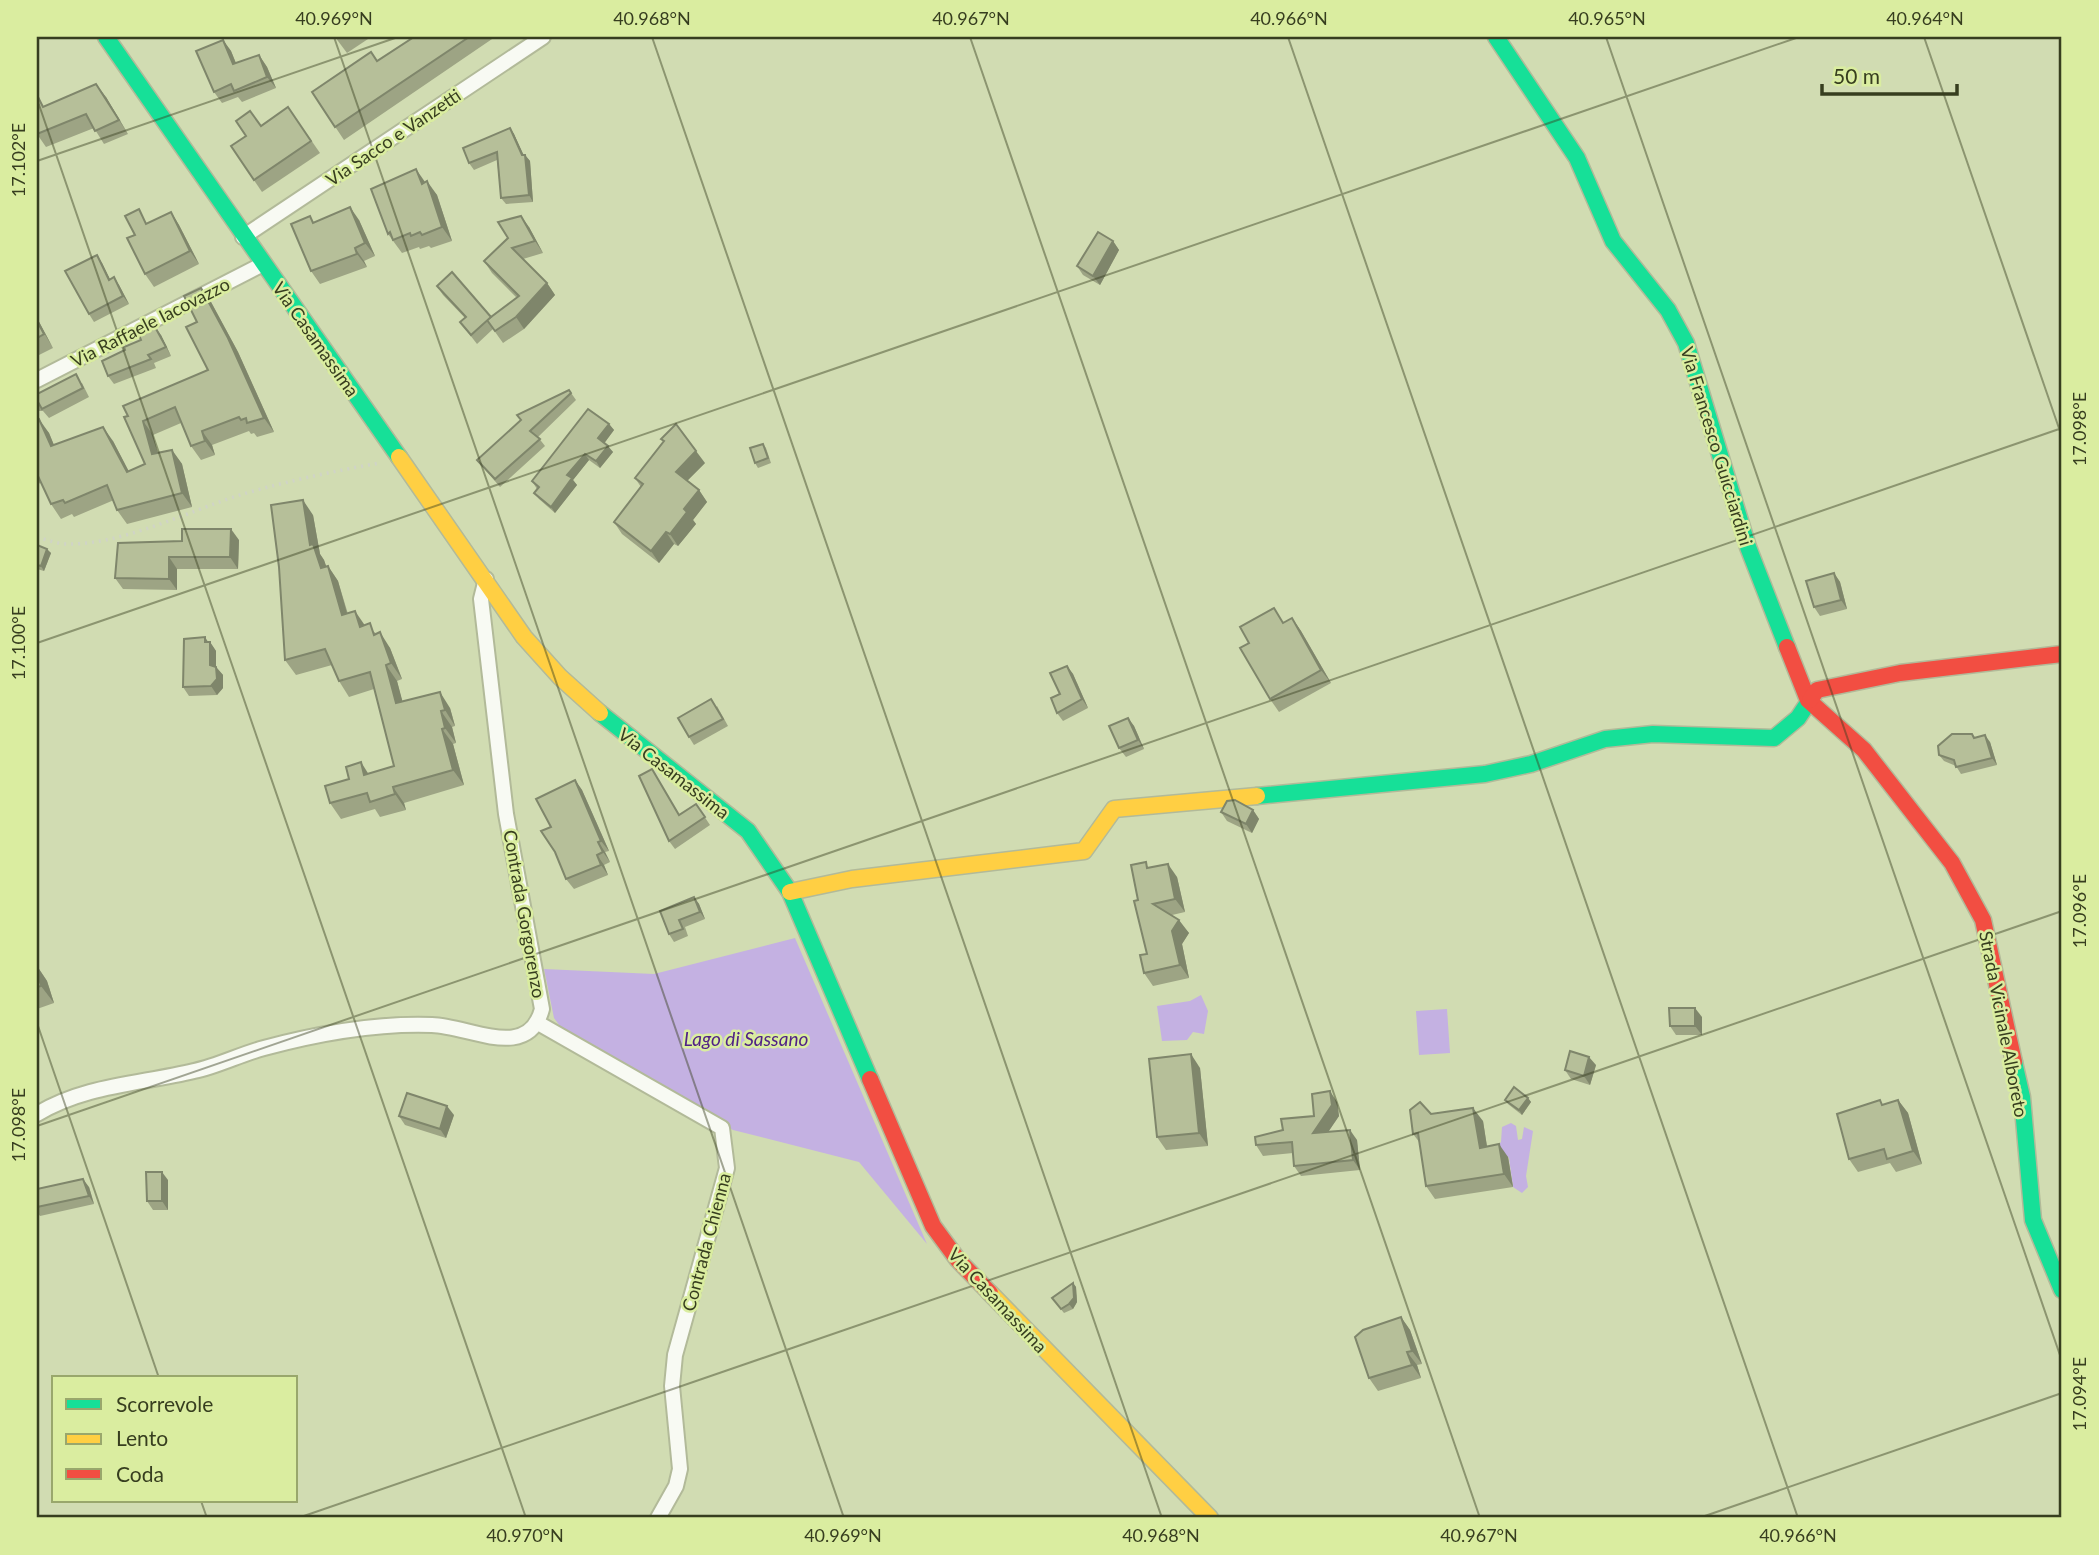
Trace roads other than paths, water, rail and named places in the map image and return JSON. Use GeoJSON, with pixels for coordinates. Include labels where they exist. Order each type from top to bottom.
{"type":"FeatureCollection","features":[{"type":"Feature","properties":{"kind":"street","name":"Via Casamassima"},"geometry":{"type":"LineString","coordinates":[[106,37],[524,637],[560,677],[647,752],[748,831],[790,892],[933,1226],[958,1261],[1210,1518]]}},
{"type":"Feature","properties":{"kind":"street","name":"Via Sacco e Vanzetti"},"geometry":{"type":"LineString","coordinates":[[243,237],[543,37]]}},
{"type":"Feature","properties":{"kind":"street","name":"Via Francesco Guicciardini"},"geometry":{"type":"LineString","coordinates":[[1496,37],[1577,158],[1613,241],[1668,310],[1686,343],[1748,547],[1806,695]]}},
{"type":"Feature","properties":{"kind":"street","name":"Via Raffaele Iacovazzo"},"geometry":{"type":"LineString","coordinates":[[37,380],[262,264]]}},
{"type":"Feature","properties":{"kind":"street","name":"Contrada Gorgorenzo"},"geometry":{"type":"LineString","coordinates":[[37,1114],[97,1088],[198,1071],[264,1048],[347,1032],[433,1025],[506,1039],[526,1034],[538,1023],[542,1009],[506,814],[481,599],[486,579]]}},
{"type":"Feature","properties":{"kind":"street"},"geometry":{"type":"LineString","coordinates":[[790,892],[852,879],[1084,851],[1114,809],[1485,774],[1531,764],[1605,739],[1653,734],[1774,738],[1798,718],[1806,695],[1817,690],[1855,680],[2062,654]]}},
{"type":"Feature","properties":{"kind":"street","name":"Strada Vicinale Alboreto"},"geometry":{"type":"LineString","coordinates":[[1806,695],[1864,750],[1952,863],[1983,919],[2022,1097],[2034,1220],[2052,1272],[2062,1290]]}},
{"type":"Feature","properties":{"kind":"street","name":"Contrada Chienna"},"geometry":{"type":"LineString","coordinates":[[538,1023],[722,1128],[726,1140],[727,1168],[675,1355],[672,1386],[680,1469],[676,1486],[658,1518]]}},
{"type":"Feature","properties":{"kind":"water","name":"Lago di Sassano"},"geometry":{"type":"Polygon","coordinates":[[[795,938],[927,1244],[859,1162],[733,1130],[562,1029],[554,1018],[544,969],[654,974],[795,938]]]}},
{"type":"Feature","properties":{"kind":"water"},"geometry":{"type":"Polygon","coordinates":[[[1201,995],[1208,1011],[1204,1034],[1193,1032],[1187,1040],[1162,1041],[1157,1006],[1190,1001],[1201,995]]]}},
{"type":"Feature","properties":{"kind":"water"},"geometry":{"type":"Polygon","coordinates":[[[1447,1009],[1450,1053],[1419,1055],[1416,1011],[1447,1009]]]}},
{"type":"Feature","properties":{"kind":"water"},"geometry":{"type":"Polygon","coordinates":[[[1511,1123],[1516,1126],[1518,1140],[1522,1139],[1524,1127],[1533,1131],[1526,1176],[1528,1187],[1522,1193],[1513,1187],[1509,1158],[1496,1148],[1501,1142],[1502,1127],[1511,1123]]]}}]}
